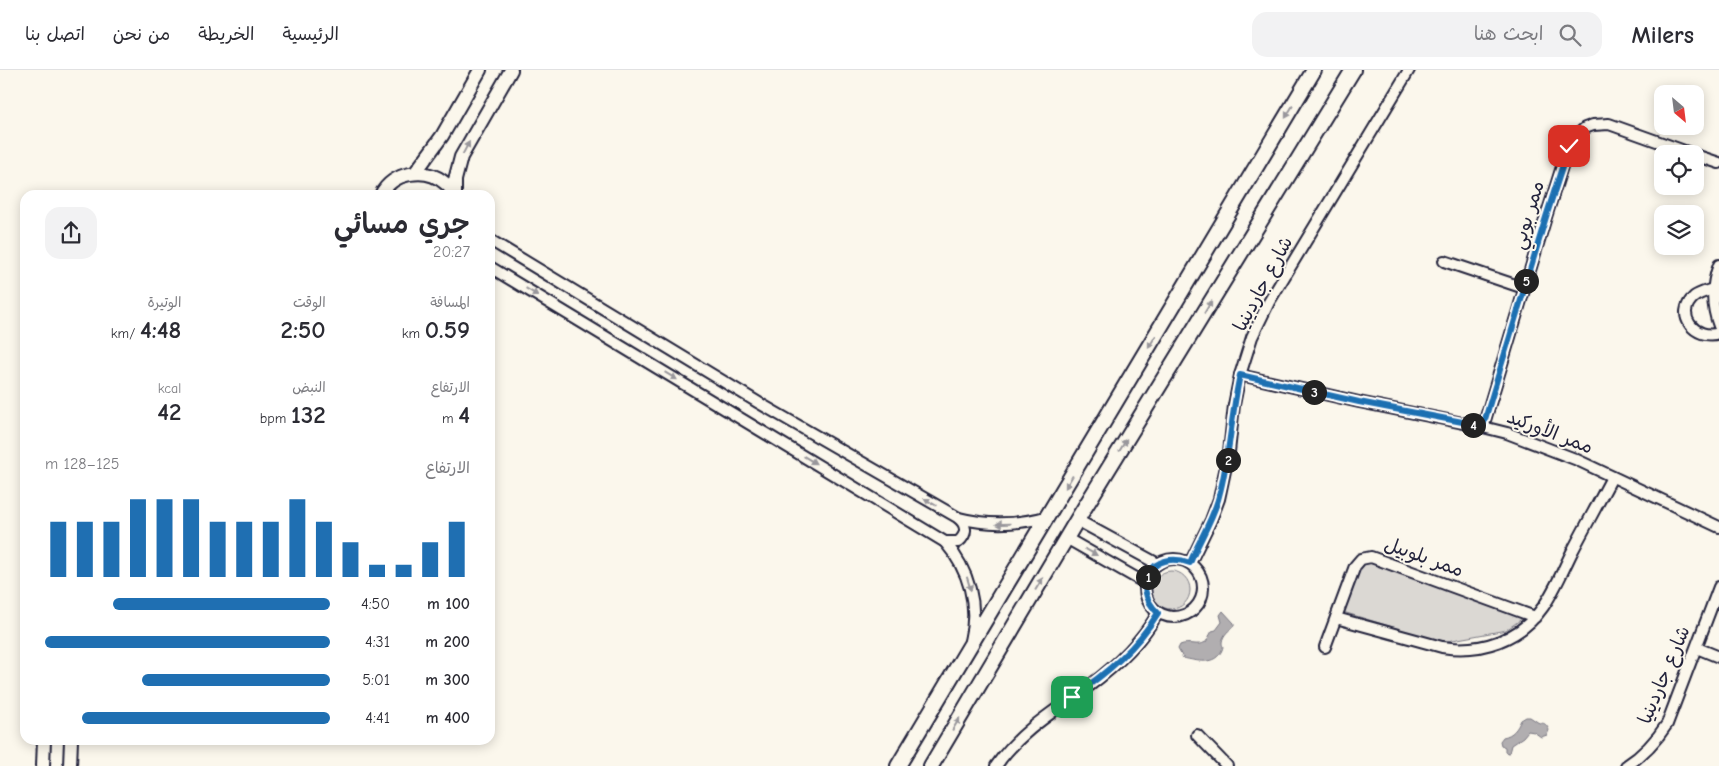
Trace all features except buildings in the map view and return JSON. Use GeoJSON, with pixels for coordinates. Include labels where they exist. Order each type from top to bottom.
{"type":"FeatureCollection","features":[{"type":"Feature","properties":{"kind":"main road"},"geometry":{"type":"LineString","coordinates":[[898,766],[1314,70]]}},
{"type":"Feature","properties":{"kind":"main road"},"geometry":{"type":"LineString","coordinates":[[931,766],[1066,538],[1352,70]]}},
{"type":"Feature","properties":{"kind":"street"},"geometry":{"type":"LineString","coordinates":[[414,172],[442,136],[480,70]]}},
{"type":"Feature","properties":{"kind":"street"},"geometry":{"type":"LineString","coordinates":[[455,190],[455,180],[461,157],[511,70]]}},
{"type":"Feature","properties":{"kind":"street","name":"شارع جاردينيا"},"geometry":{"type":"LineString","coordinates":[[1190,563],[1211,520],[1219,498],[1229,452],[1234,405],[1240,375],[1252,337],[1269,302],[1409,70]]}},
{"type":"Feature","properties":{"kind":"street","name":"ممر بوبي"},"geometry":{"type":"LineString","coordinates":[[1483,426],[1566,154],[1574,138],[1579,132],[1593,125],[1608,124],[1668,145]]}},
{"type":"Feature","properties":{"kind":"street","name":"ممر بوبي"},"geometry":{"type":"LineString","coordinates":[[1704,158],[1719,163]]}},
{"type":"Feature","properties":{"kind":"street"},"geometry":{"type":"LineString","coordinates":[[385,190],[391,182],[414,172],[430,174],[445,182],[451,190]]}},
{"type":"Feature","properties":{"kind":"street"},"geometry":{"type":"LineString","coordinates":[[495,243],[759,403],[957,517],[965,527],[964,535],[958,542],[945,542]]}},
{"type":"Feature","properties":{"kind":"street"},"geometry":{"type":"LineString","coordinates":[[1444,261],[1524,288]]}},
{"type":"Feature","properties":{"kind":"street"},"geometry":{"type":"LineString","coordinates":[[1719,265],[1713,289],[1714,311],[1719,326]]}},
{"type":"Feature","properties":{"kind":"street"},"geometry":{"type":"LineString","coordinates":[[495,270],[945,542],[953,551],[964,571],[972,593],[973,622],[967,650]]}},
{"type":"Feature","properties":{"kind":"street"},"geometry":{"type":"LineString","coordinates":[[1713,289],[1700,293],[1690,301],[1687,319],[1690,325],[1699,333],[1710,335],[1719,332]]}},
{"type":"Feature","properties":{"kind":"street","name":"ممر الأوركيد"},"geometry":{"type":"LineString","coordinates":[[1240,375],[1359,402],[1483,426],[1553,449],[1719,527]]}},
{"type":"Feature","properties":{"kind":"street"},"geometry":{"type":"LineString","coordinates":[[1336,618],[1442,647],[1466,649],[1490,645],[1503,640],[1526,626],[1548,600],[1612,477]]}},
{"type":"Feature","properties":{"kind":"street"},"geometry":{"type":"LineString","coordinates":[[957,517],[970,521],[996,524],[1023,522],[1049,516]]}},
{"type":"Feature","properties":{"kind":"street"},"geometry":{"type":"LineString","coordinates":[[1077,520],[1158,564]]}},
{"type":"Feature","properties":{"kind":"street"},"geometry":{"type":"LineString","coordinates":[[1066,538],[1145,583]]}},
{"type":"Feature","properties":{"kind":"street","name":"ممر بلوبيل"},"geometry":{"type":"LineString","coordinates":[[1325,647],[1355,566],[1361,560],[1370,557],[1535,617]]}},
{"type":"Feature","properties":{"kind":"street"},"geometry":{"type":"LineString","coordinates":[[1168,559],[1180,559],[1190,563],[1198,570],[1203,580],[1204,590],[1199,604],[1188,615],[1178,618],[1158,613],[1150,605],[1145,594],[1145,583],[1150,572],[1158,564],[1168,559]]}},
{"type":"Feature","properties":{"kind":"street","name":"شارع جاردينيا"},"geometry":{"type":"LineString","coordinates":[[1626,766],[1644,752],[1664,729],[1672,713],[1719,587]]}},
{"type":"Feature","properties":{"kind":"street"},"geometry":{"type":"LineString","coordinates":[[996,766],[1005,753],[1025,733],[1089,686],[1120,660],[1142,637],[1158,613]]}},
{"type":"Feature","properties":{"kind":"street"},"geometry":{"type":"LineString","coordinates":[[1697,648],[1719,657]]}},
{"type":"Feature","properties":{"kind":"street"},"geometry":{"type":"LineString","coordinates":[[1198,735],[1227,766]]}},
{"type":"Feature","properties":{"kind":"street"},"geometry":{"type":"LineString","coordinates":[[43,766],[44,745]]}},
{"type":"Feature","properties":{"kind":"street"},"geometry":{"type":"LineString","coordinates":[[70,766],[71,745]]}},
{"type":"Feature","properties":{"kind":"shaded area"},"geometry":{"type":"Polygon","coordinates":[[[1371,562],[1526,616],[1506,630],[1442,642],[1343,612],[1360,567],[1371,562]]]}},
{"type":"Feature","properties":{"kind":"shaded area"},"geometry":{"type":"Polygon","coordinates":[[[1171,571],[1185,576],[1190,590],[1185,604],[1171,609],[1157,604],[1152,590],[1157,576],[1171,571]]]}},
{"type":"Feature","properties":{"kind":"shaded area"},"geometry":{"type":"Polygon","coordinates":[[[1223,611],[1234,623],[1234,626],[1224,637],[1222,642],[1223,648],[1219,655],[1205,661],[1183,658],[1178,649],[1180,645],[1206,642],[1212,631],[1216,630],[1222,622],[1220,615],[1223,611]]]}},
{"type":"Feature","properties":{"kind":"shaded area"},"geometry":{"type":"Polygon","coordinates":[[[1526,717],[1546,725],[1549,730],[1547,735],[1541,737],[1534,732],[1528,731],[1511,745],[1509,753],[1505,752],[1505,747],[1501,745],[1500,741],[1503,737],[1514,731],[1521,720],[1526,717]]]}},
{"type":"Feature","properties":{"kind":"route"},"geometry":{"type":"LineString","coordinates":[[1072,697],[1105,674],[1142,637],[1152,623],[1158,613],[1150,605],[1145,594],[1145,583],[1150,572],[1158,564],[1168,559],[1180,559],[1190,563],[1211,520],[1219,498],[1229,452],[1234,405],[1240,375],[1359,402],[1483,426],[1569,146]]}}]}
